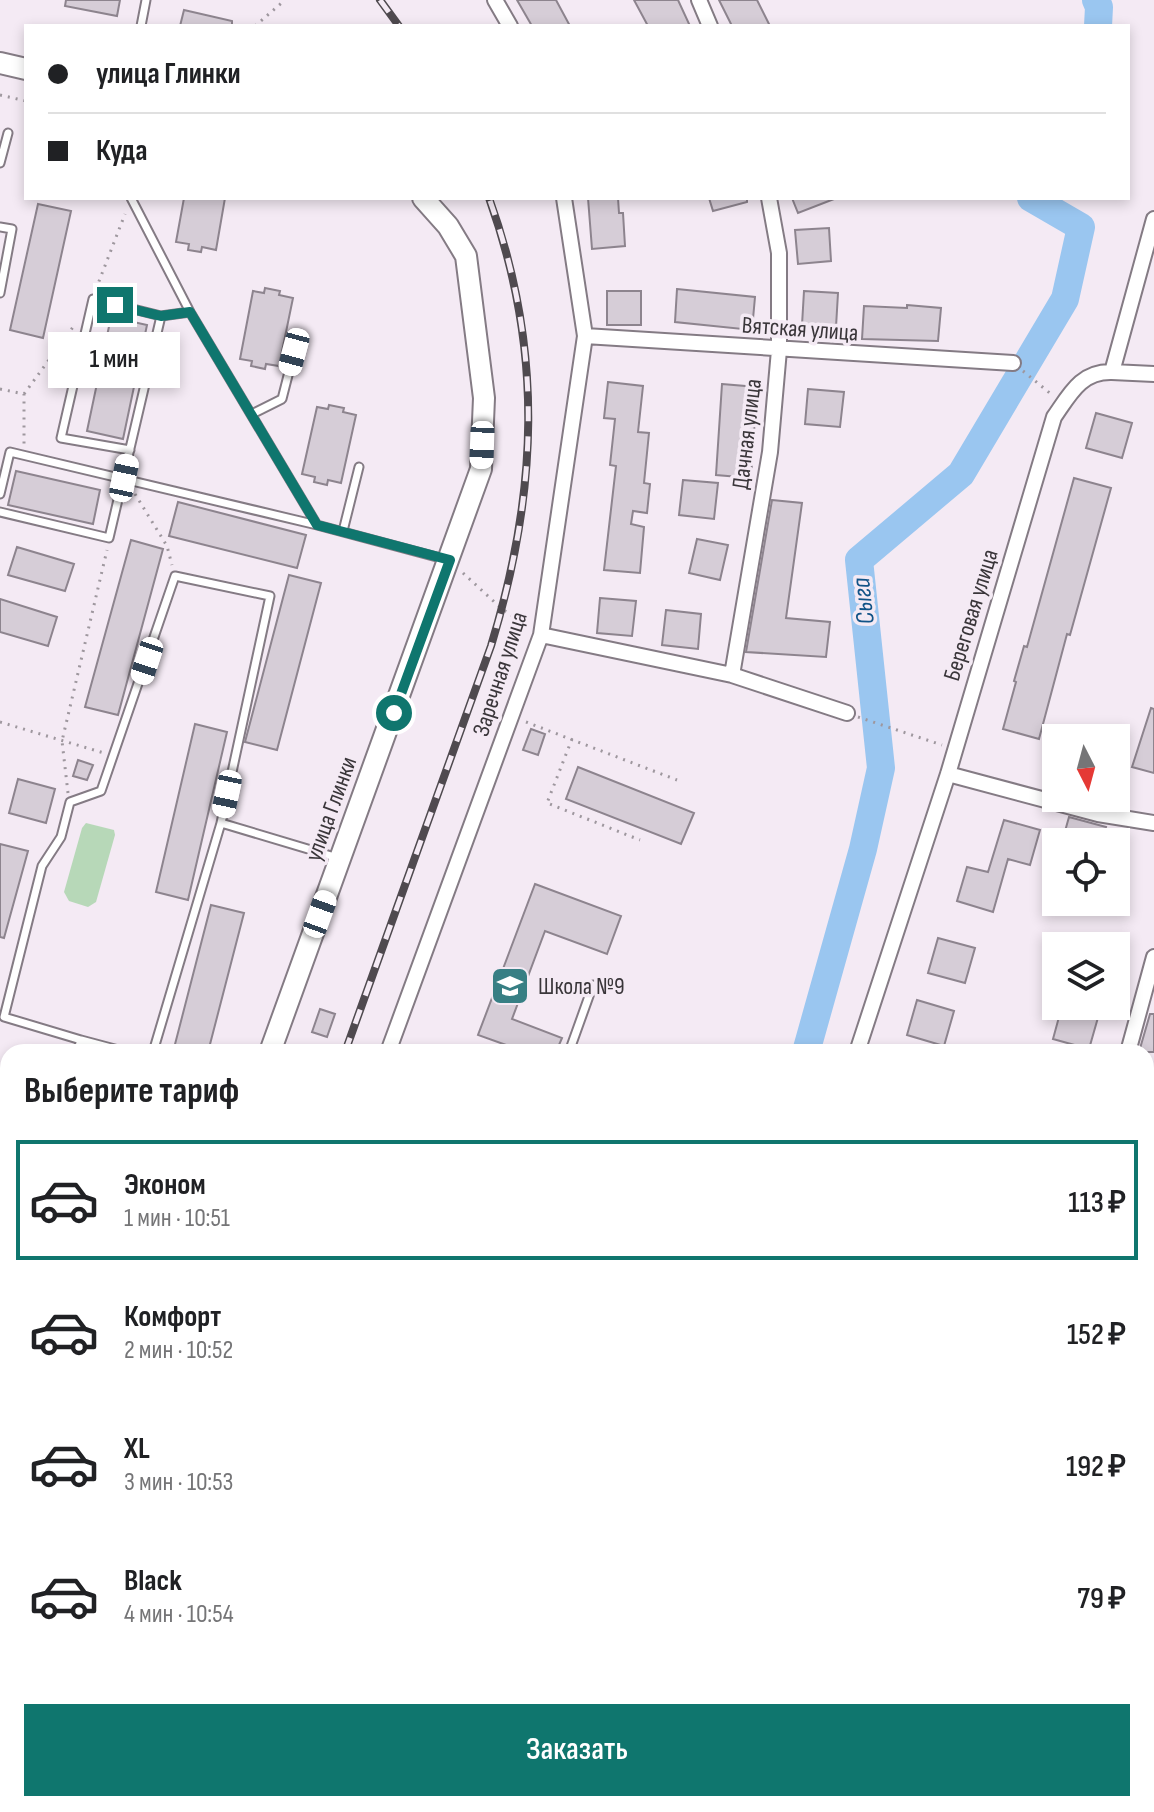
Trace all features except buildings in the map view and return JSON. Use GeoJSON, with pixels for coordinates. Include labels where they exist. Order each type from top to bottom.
{"type":"FeatureCollection","features":[{"type":"Feature","properties":{"kind":"main road"},"geometry":{"type":"LineString","coordinates":[[0,63],[24,69]]}},
{"type":"Feature","properties":{"kind":"main road","name":"улица Глинки"},"geometry":{"type":"LineString","coordinates":[[273,1044],[481,469],[484,398],[466,256],[448,226],[425,200]]}},
{"type":"Feature","properties":{"kind":"street"},"geometry":{"type":"LineString","coordinates":[[495,0],[509,24]]}},
{"type":"Feature","properties":{"kind":"street"},"geometry":{"type":"LineString","coordinates":[[699,0],[709,24]]}},
{"type":"Feature","properties":{"kind":"street","name":"Заречная улица"},"geometry":{"type":"LineString","coordinates":[[391,1044],[541,635],[585,336],[564,200]]}},
{"type":"Feature","properties":{"kind":"street","name":"Дачная улица"},"geometry":{"type":"LineString","coordinates":[[732,675],[770,452],[779,350],[779,253],[769,200]]}},
{"type":"Feature","properties":{"kind":"street"},"geometry":{"type":"LineString","coordinates":[[1154,219],[1112,372],[1154,374]]}},
{"type":"Feature","properties":{"kind":"street","name":"Вятская улица"},"geometry":{"type":"LineString","coordinates":[[585,336],[1013,363]]}},
{"type":"Feature","properties":{"kind":"street","name":"Береговая улица"},"geometry":{"type":"LineString","coordinates":[[860,1044],[948,774],[1054,417],[1076,384],[1096,371],[1112,372]]}},
{"type":"Feature","properties":{"kind":"street"},"geometry":{"type":"LineString","coordinates":[[541,635],[732,675],[847,713]]}},
{"type":"Feature","properties":{"kind":"street"},"geometry":{"type":"LineString","coordinates":[[948,774],[1098,814],[1154,823]]}},
{"type":"Feature","properties":{"kind":"street"},"geometry":{"type":"LineString","coordinates":[[1130,1044],[1154,957]]}},
{"type":"Feature","properties":{"kind":"lane"},"geometry":{"type":"LineString","coordinates":[[141,24],[146,0]]}},
{"type":"Feature","properties":{"kind":"lane"},"geometry":{"type":"LineString","coordinates":[[0,163],[8,133]]}},
{"type":"Feature","properties":{"kind":"lane"},"geometry":{"type":"LineString","coordinates":[[132,200],[190,312],[317,525]]}},
{"type":"Feature","properties":{"kind":"lane"},"geometry":{"type":"LineString","coordinates":[[0,227],[12,229],[0,293]]}},
{"type":"Feature","properties":{"kind":"lane"},"geometry":{"type":"LineString","coordinates":[[130,450],[61,438],[93,299],[161,316],[190,312]]}},
{"type":"Feature","properties":{"kind":"lane"},"geometry":{"type":"LineString","coordinates":[[0,512],[109,538],[161,316]]}},
{"type":"Feature","properties":{"kind":"lane"},"geometry":{"type":"LineString","coordinates":[[252,414],[282,399],[294,352]]}},
{"type":"Feature","properties":{"kind":"lane"},"geometry":{"type":"LineString","coordinates":[[0,494],[10,452],[343,531],[450,560]]}},
{"type":"Feature","properties":{"kind":"lane"},"geometry":{"type":"LineString","coordinates":[[343,531],[359,467]]}},
{"type":"Feature","properties":{"kind":"lane"},"geometry":{"type":"LineString","coordinates":[[96,1044],[4,1017],[42,866],[61,837],[70,802],[101,791],[175,576],[270,596],[221,823],[155,1044]]}},
{"type":"Feature","properties":{"kind":"lane"},"geometry":{"type":"LineString","coordinates":[[221,823],[340,858]]}},
{"type":"Feature","properties":{"kind":"lane"},"geometry":{"type":"LineString","coordinates":[[572,1044],[593,985]]}},
{"type":"Feature","properties":{"kind":"lane"},"geometry":{"type":"LineString","coordinates":[[80,1044],[81,1040]]}},
{"type":"Feature","properties":{"kind":"path"},"geometry":{"type":"LineString","coordinates":[[257,24],[285,0]]}},
{"type":"Feature","properties":{"kind":"path"},"geometry":{"type":"LineString","coordinates":[[0,95],[24,101]]}},
{"type":"Feature","properties":{"kind":"path"},"geometry":{"type":"LineString","coordinates":[[93,299],[131,200]]}},
{"type":"Feature","properties":{"kind":"path"},"geometry":{"type":"LineString","coordinates":[[24,455],[24,394],[75,323]]}},
{"type":"Feature","properties":{"kind":"path"},"geometry":{"type":"LineString","coordinates":[[1013,363],[1063,404]]}},
{"type":"Feature","properties":{"kind":"path"},"geometry":{"type":"LineString","coordinates":[[0,389],[24,394]]}},
{"type":"Feature","properties":{"kind":"path"},"geometry":{"type":"LineString","coordinates":[[124,478],[167,546],[175,576]]}},
{"type":"Feature","properties":{"kind":"path"},"geometry":{"type":"LineString","coordinates":[[70,802],[62,741],[109,538]]}},
{"type":"Feature","properties":{"kind":"path"},"geometry":{"type":"LineString","coordinates":[[450,560],[502,609],[541,635]]}},
{"type":"Feature","properties":{"kind":"path"},"geometry":{"type":"LineString","coordinates":[[511,716],[677,780]]}},
{"type":"Feature","properties":{"kind":"path"},"geometry":{"type":"LineString","coordinates":[[862,718],[953,750]]}},
{"type":"Feature","properties":{"kind":"path"},"geometry":{"type":"LineString","coordinates":[[0,722],[114,757]]}},
{"type":"Feature","properties":{"kind":"path"},"geometry":{"type":"LineString","coordinates":[[572,739],[547,803],[640,840]]}},
{"type":"Feature","properties":{"kind":"green space"},"geometry":{"type":"Polygon","coordinates":[[[86,823],[114,830],[115,835],[96,902],[88,907],[69,901],[64,892],[86,823]]]}},
{"type":"Feature","properties":{"kind":"waterway","name":"Сыга"},"geometry":{"type":"LineString","coordinates":[[1096,0],[1098,24]]}},
{"type":"Feature","properties":{"kind":"waterway","name":"Сыга"},"geometry":{"type":"LineString","coordinates":[[808,1044],[863,849],[881,768],[859,560],[961,474],[1065,299],[1081,227],[1034,200]]}},
{"type":"Feature","properties":{"kind":"railway"},"geometry":{"type":"LineString","coordinates":[[380,0],[398,24]]}},
{"type":"Feature","properties":{"kind":"railway"},"geometry":{"type":"LineString","coordinates":[[348,1044],[491,646],[518,533],[526,477],[526,366],[507,255],[490,200]]}},
{"type":"Feature","properties":{"kind":"place","name":"Школа №9"},"geometry":{"type":"Point","coordinates":[510,986]}},
{"type":"Feature","properties":{"kind":"route"},"geometry":{"type":"LineString","coordinates":[[115,305],[161,316],[190,312],[317,525],[450,560],[394,713]]}}]}
